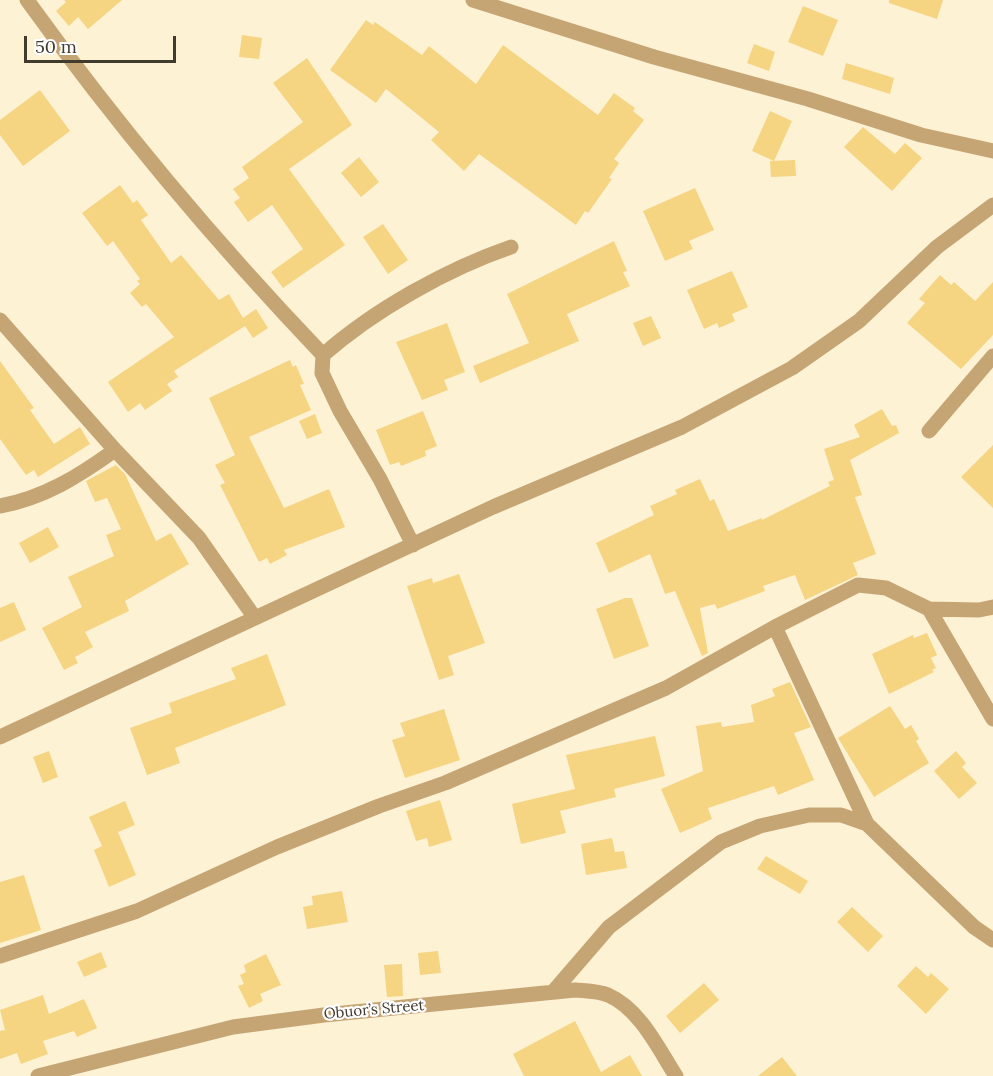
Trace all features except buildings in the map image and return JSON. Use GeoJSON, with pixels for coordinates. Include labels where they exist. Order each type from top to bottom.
{"type":"FeatureCollection","features":[{"type":"Feature","properties":{"kind":"street"},"geometry":{"type":"LineString","coordinates":[[27,0],[119,122],[265,294],[323,355]]}},
{"type":"Feature","properties":{"kind":"street"},"geometry":{"type":"LineString","coordinates":[[473,0],[654,57],[808,99],[921,135],[993,151]]}},
{"type":"Feature","properties":{"kind":"street"},"geometry":{"type":"LineString","coordinates":[[0,737],[493,507],[682,427],[792,368],[859,321],[937,247],[993,205]]}},
{"type":"Feature","properties":{"kind":"street"},"geometry":{"type":"LineString","coordinates":[[413,545],[380,479],[340,411],[322,373],[323,355],[343,337],[449,271],[511,247]]}},
{"type":"Feature","properties":{"kind":"street"},"geometry":{"type":"LineString","coordinates":[[0,320],[115,450],[199,538],[255,618]]}},
{"type":"Feature","properties":{"kind":"street"},"geometry":{"type":"LineString","coordinates":[[929,431],[993,356]]}},
{"type":"Feature","properties":{"kind":"street"},"geometry":{"type":"LineString","coordinates":[[0,507],[30,501],[78,476],[115,450]]}},
{"type":"Feature","properties":{"kind":"street"},"geometry":{"type":"LineString","coordinates":[[0,956],[137,911],[277,847],[379,806],[445,783],[666,687],[775,627],[858,585],[886,588],[929,609],[979,610],[993,607]]}},
{"type":"Feature","properties":{"kind":"street"},"geometry":{"type":"LineString","coordinates":[[929,609],[993,719]]}},
{"type":"Feature","properties":{"kind":"street"},"geometry":{"type":"LineString","coordinates":[[775,627],[867,824],[974,927],[993,940]]}},
{"type":"Feature","properties":{"kind":"street"},"geometry":{"type":"LineString","coordinates":[[553,992],[609,927],[721,842],[760,826],[809,815],[841,815],[867,824]]}},
{"type":"Feature","properties":{"kind":"street","name":"Obuor’s Street"},"geometry":{"type":"LineString","coordinates":[[38,1076],[233,1027],[324,1015],[575,990],[606,994],[624,1005],[642,1024],[676,1076]]}}]}
